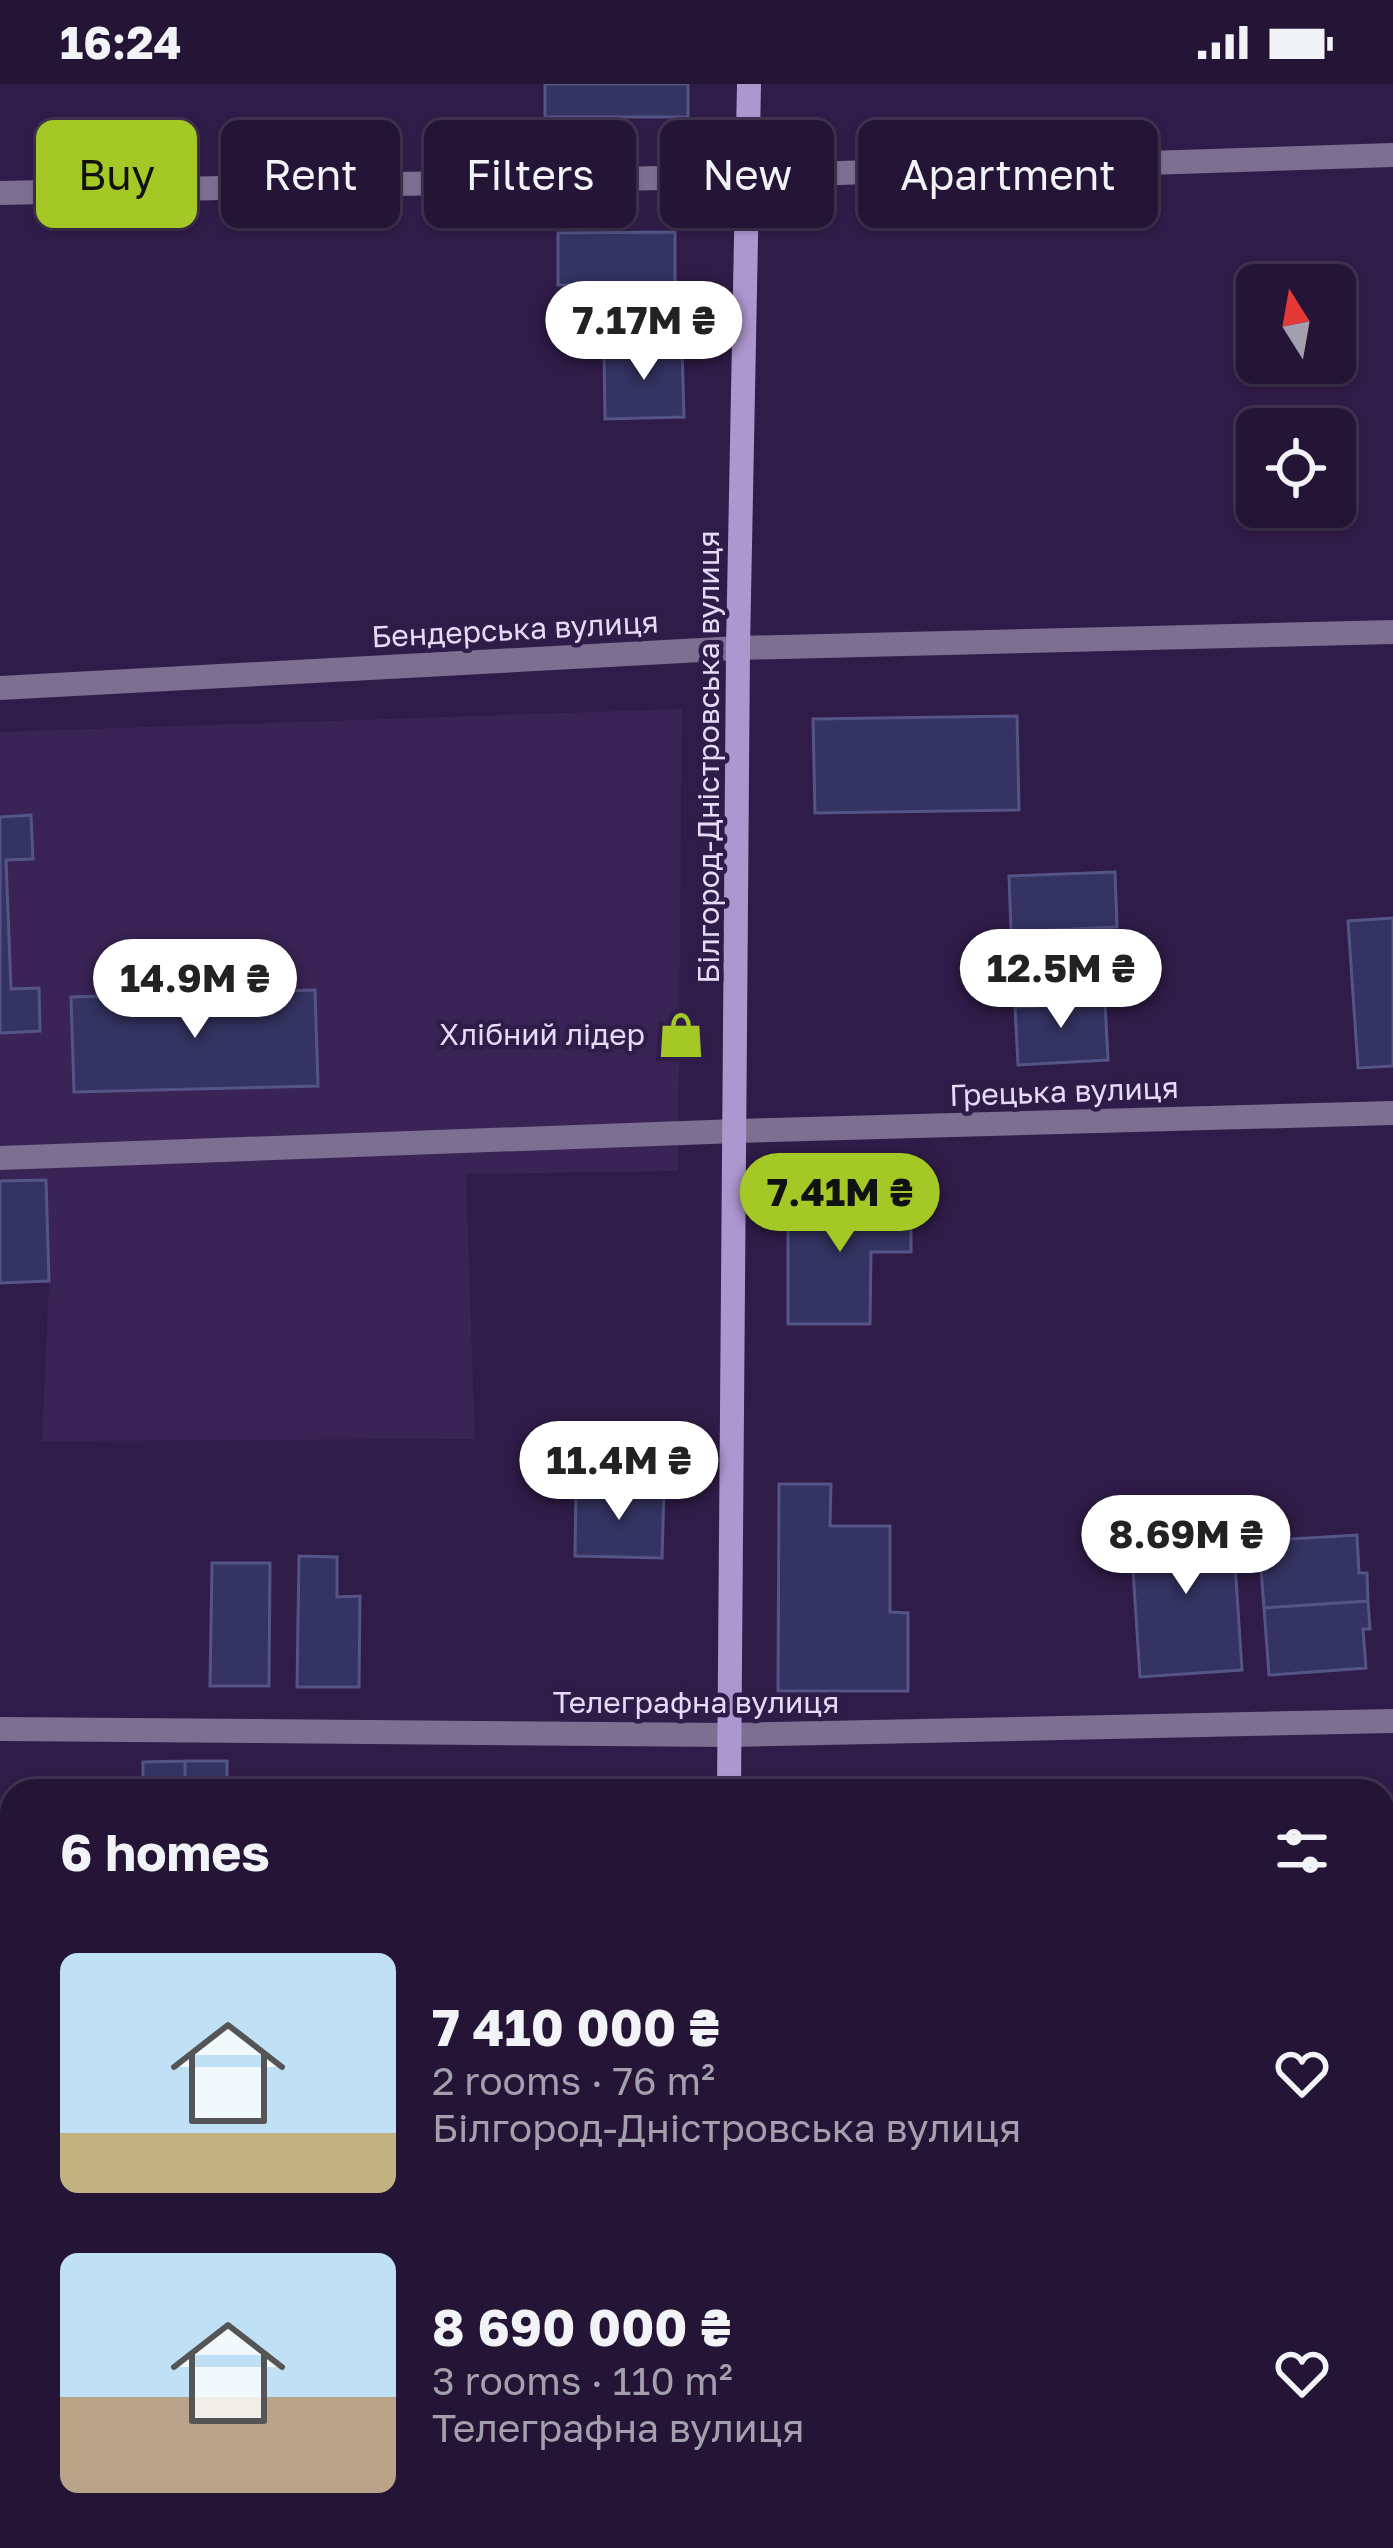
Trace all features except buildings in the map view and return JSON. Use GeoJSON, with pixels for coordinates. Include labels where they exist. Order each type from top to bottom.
{"type":"FeatureCollection","features":[{"type":"Feature","properties":{"kind":"main road","name":"Білгород-Дністровська вулиця"},"geometry":{"type":"LineString","coordinates":[[748,120],[749,84]]}},
{"type":"Feature","properties":{"kind":"main road","name":"Білгород-Дністровська вулиця"},"geometry":{"type":"LineString","coordinates":[[729,1779],[746,228]]}},
{"type":"Feature","properties":{"kind":"street"},"geometry":{"type":"LineString","coordinates":[[834,173],[1393,155]]}},
{"type":"Feature","properties":{"kind":"street"},"geometry":{"type":"LineString","coordinates":[[0,193],[660,178]]}},
{"type":"Feature","properties":{"kind":"street","name":"Бендерська вулиця"},"geometry":{"type":"LineString","coordinates":[[0,688],[738,648],[1393,632]]}},
{"type":"Feature","properties":{"kind":"street","name":"Грецька вулиця"},"geometry":{"type":"LineString","coordinates":[[0,1158],[1393,1113]]}},
{"type":"Feature","properties":{"kind":"street","name":"Телеграфна вулиця"},"geometry":{"type":"LineString","coordinates":[[0,1729],[731,1735],[1393,1720]]}},
{"type":"Feature","properties":{"kind":"shaded area"},"geometry":{"type":"Polygon","coordinates":[[[682,709],[678,1171],[466,1174],[475,1439],[42,1441],[49,1282],[0,1283],[0,732],[682,709]]]}},
{"type":"Feature","properties":{"kind":"place","name":"Хлібний лідер"},"geometry":{"type":"Point","coordinates":[681,1035]}}]}
